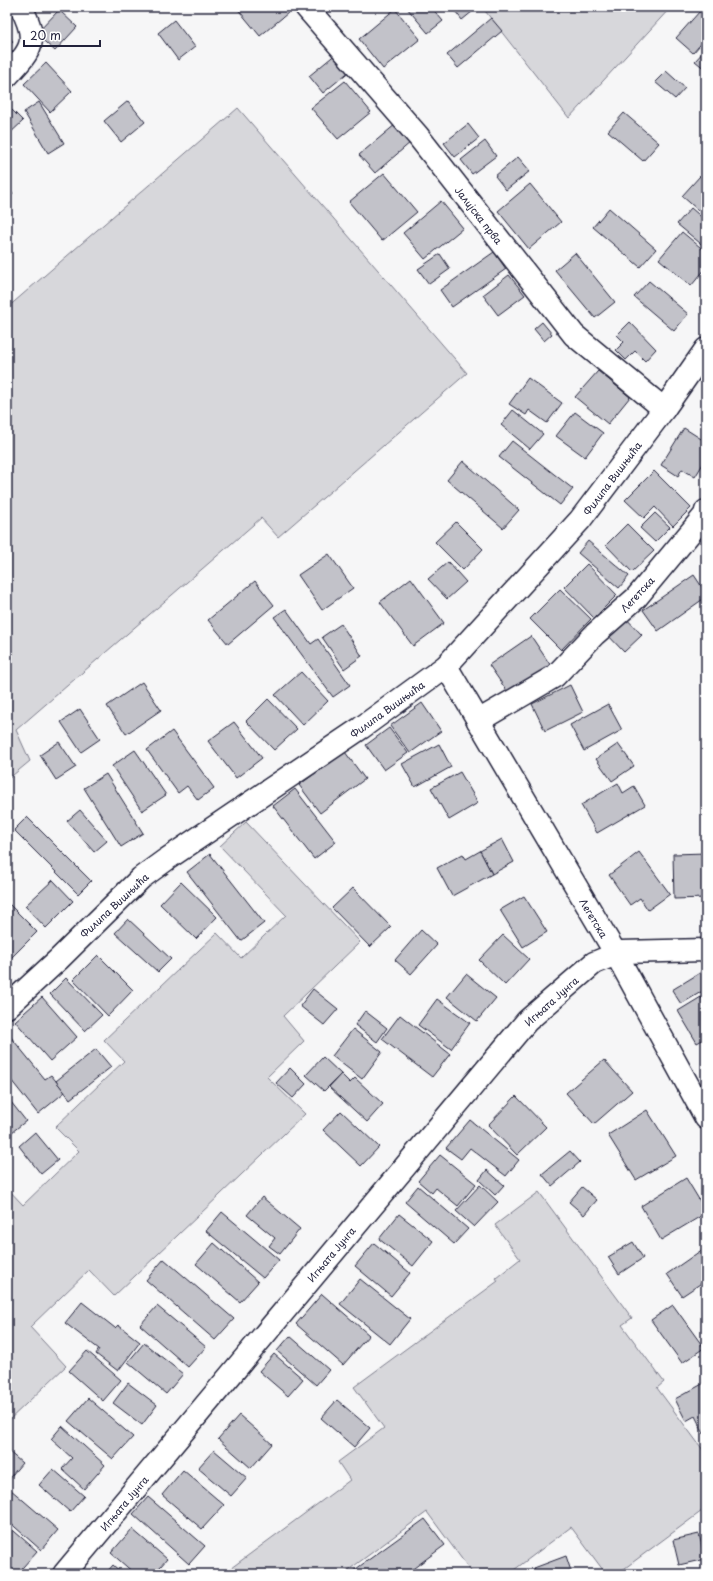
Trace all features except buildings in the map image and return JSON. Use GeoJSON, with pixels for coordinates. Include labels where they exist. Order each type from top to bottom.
{"type":"FeatureCollection","features":[{"type":"Feature","properties":{"kind":"street"},"geometry":{"type":"LineString","coordinates":[[7,76],[22,60],[31,45],[32,31],[21,7]]}},
{"type":"Feature","properties":{"kind":"street","name":"Јалијска прва"},"geometry":{"type":"LineString","coordinates":[[306,7],[418,136],[574,335],[664,409]]}},
{"type":"Feature","properties":{"kind":"street","name":"Филипа Вишњића"},"geometry":{"type":"LineString","coordinates":[[7,1007],[141,878],[361,728],[446,666],[580,520],[664,409],[706,349]]}},
{"type":"Feature","properties":{"kind":"street","name":"Легетска"},"geometry":{"type":"LineString","coordinates":[[478,721],[555,676],[595,634],[636,598],[706,511]]}},
{"type":"Feature","properties":{"kind":"street","name":"Легетска"},"geometry":{"type":"LineString","coordinates":[[446,666],[616,954],[706,1118]]}},
{"type":"Feature","properties":{"kind":"street","name":"Игњата Јунга"},"geometry":{"type":"LineString","coordinates":[[64,1574],[527,1021],[594,963],[621,952],[706,950]]}},
{"type":"Feature","properties":{"kind":"shaded area"},"geometry":{"type":"Polygon","coordinates":[[[482,7],[671,7],[569,118],[482,7]]]}},
{"type":"Feature","properties":{"kind":"shaded area"},"geometry":{"type":"Polygon","coordinates":[[[238,108],[467,373],[278,537],[261,518],[16,730],[30,761],[7,780],[7,308],[238,108]]]}},
{"type":"Feature","properties":{"kind":"shaded area"},"geometry":{"type":"Polygon","coordinates":[[[246,822],[360,942],[283,1016],[304,1041],[267,1077],[305,1114],[114,1296],[89,1270],[30,1327],[66,1366],[7,1422],[7,1188],[23,1205],[79,1151],[55,1127],[124,1061],[104,1040],[217,933],[241,958],[286,915],[220,846],[246,822]]]}},
{"type":"Feature","properties":{"kind":"shaded area"},"geometry":{"type":"Polygon","coordinates":[[[539,1192],[632,1318],[622,1325],[664,1382],[657,1388],[706,1454],[706,1508],[617,1574],[606,1574],[571,1527],[510,1573],[511,1574],[473,1574],[427,1512],[343,1574],[223,1574],[350,1480],[338,1462],[384,1428],[354,1387],[498,1281],[496,1278],[520,1259],[495,1225],[539,1192]]]}}]}
